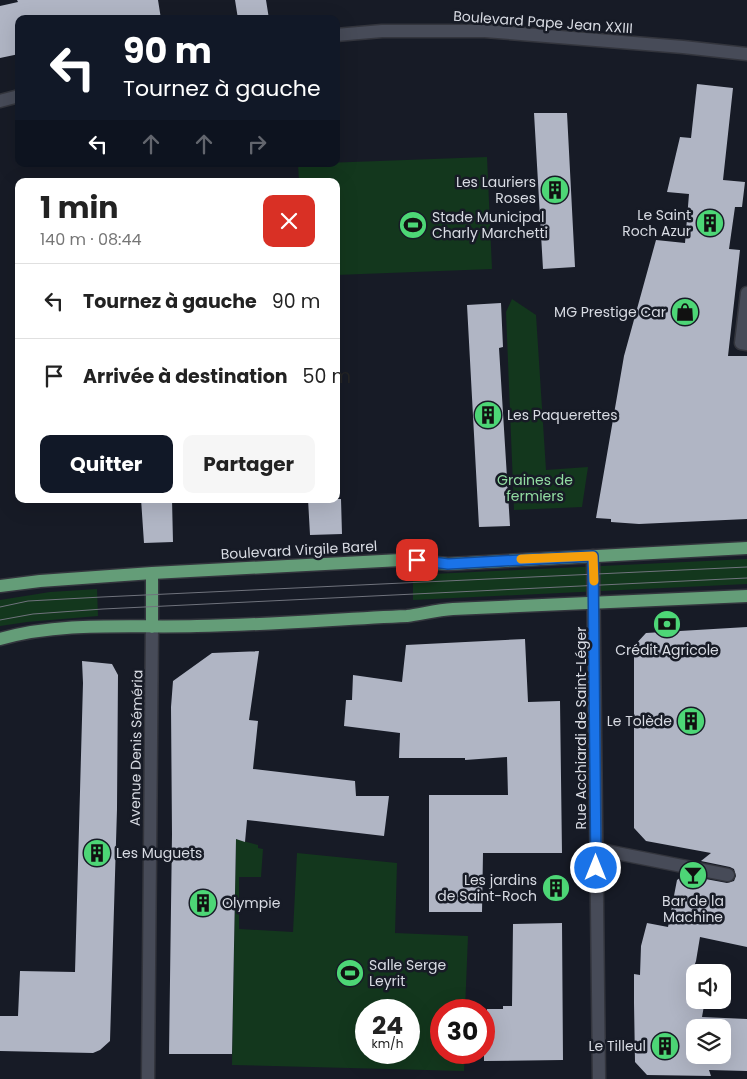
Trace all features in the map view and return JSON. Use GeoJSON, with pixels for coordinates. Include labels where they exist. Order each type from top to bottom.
{"type":"FeatureCollection","features":[{"type":"Feature","properties":{"kind":"main road","name":"Boulevard Virgile Barel"},"geometry":{"type":"LineString","coordinates":[[0,586],[40,581],[152,573],[401,560],[448,564],[747,548]]}},
{"type":"Feature","properties":{"kind":"main road"},"geometry":{"type":"LineString","coordinates":[[152,573],[152,626]]}},
{"type":"Feature","properties":{"kind":"main road"},"geometry":{"type":"LineString","coordinates":[[0,639],[18,634],[55,629],[104,626],[198,626],[407,616],[436,610],[453,609],[747,596]]}},
{"type":"Feature","properties":{"kind":"street","name":"Boulevard Pape Jean XXIII"},"geometry":{"type":"LineString","coordinates":[[340,35],[391,31],[485,31],[747,54]]}},
{"type":"Feature","properties":{"kind":"street"},"geometry":{"type":"LineString","coordinates":[[0,101],[15,97]]}},
{"type":"Feature","properties":{"kind":"street"},"geometry":{"type":"LineString","coordinates":[[747,293],[741,343],[747,344]]}},
{"type":"Feature","properties":{"kind":"street","name":"Rue Acchiardi de Saint-Léger"},"geometry":{"type":"LineString","coordinates":[[593,556],[599,1079]]}},
{"type":"Feature","properties":{"kind":"street","name":"Avenue Denis Séméria"},"geometry":{"type":"LineString","coordinates":[[148,1079],[152,626]]}},
{"type":"Feature","properties":{"kind":"street"},"geometry":{"type":"LineString","coordinates":[[596,849],[728,875]]}},
{"type":"Feature","properties":{"kind":"green space","name":"Stade Municipal Charly Marchetti"},"geometry":{"type":"Polygon","coordinates":[[[487,157],[492,269],[340,275],[340,178],[299,178],[298,167],[340,167],[340,162],[487,157]]]}},
{"type":"Feature","properties":{"kind":"green space","name":"Graines de fermiers"},"geometry":{"type":"Polygon","coordinates":[[[512,299],[536,315],[546,470],[588,467],[582,507],[514,510],[506,312],[512,299]]]}},
{"type":"Feature","properties":{"kind":"green space"},"geometry":{"type":"Polygon","coordinates":[[[747,559],[747,584],[413,600],[413,575],[747,559]]]}},
{"type":"Feature","properties":{"kind":"green space"},"geometry":{"type":"Polygon","coordinates":[[[97,589],[98,616],[0,626],[0,600],[50,592],[97,589]]]}},
{"type":"Feature","properties":{"kind":"green space","name":"Salle Serge Leyrit"},"geometry":{"type":"Polygon","coordinates":[[[236,839],[258,845],[258,848],[263,849],[261,877],[239,877],[239,929],[293,932],[297,853],[397,863],[395,933],[468,936],[465,999],[430,999],[430,1064],[464,1064],[464,1071],[232,1065],[236,839]]]}},
{"type":"Feature","properties":{"kind":"building"},"geometry":{"type":"Polygon","coordinates":[[[17,0],[158,0],[160,15],[15,15],[15,55],[0,58],[0,6],[18,2],[17,0]]]}},
{"type":"Feature","properties":{"kind":"building"},"geometry":{"type":"Polygon","coordinates":[[[235,0],[266,0],[268,15],[237,15],[235,0]]]}},
{"type":"Feature","properties":{"kind":"building"},"geometry":{"type":"Polygon","coordinates":[[[697,84],[733,88],[723,180],[745,182],[742,207],[735,207],[729,249],[740,250],[728,356],[747,356],[747,519],[639,524],[611,522],[611,519],[596,518],[624,356],[656,240],[685,243],[689,194],[667,192],[680,137],[691,138],[697,84]]]}},
{"type":"Feature","properties":{"kind":"building","name":"Les Lauriers Roses"},"geometry":{"type":"Polygon","coordinates":[[[534,113],[567,113],[575,267],[543,269],[534,113]]]}},
{"type":"Feature","properties":{"kind":"building","name":"Les Paquerettes"},"geometry":{"type":"Polygon","coordinates":[[[501,303],[503,347],[499,348],[510,526],[479,527],[467,305],[501,303]]]}},
{"type":"Feature","properties":{"kind":"building"},"geometry":{"type":"Polygon","coordinates":[[[341,499],[342,534],[310,535],[308,503],[340,503],[341,499]]]}},
{"type":"Feature","properties":{"kind":"building"},"geometry":{"type":"Polygon","coordinates":[[[141,503],[172,503],[173,542],[144,543],[141,503]]]}},
{"type":"Feature","properties":{"kind":"building","name":"Le Tolède"},"geometry":{"type":"Polygon","coordinates":[[[747,627],[747,947],[700,937],[695,964],[686,964],[686,1009],[703,1009],[702,1017],[747,1019],[747,1071],[709,1070],[711,1076],[647,1075],[635,1062],[634,974],[640,975],[641,946],[647,923],[668,927],[677,880],[684,875],[727,883],[734,881],[736,876],[734,869],[730,867],[701,861],[711,853],[646,841],[634,828],[634,646],[646,633],[747,627]]]}},
{"type":"Feature","properties":{"kind":"building"},"geometry":{"type":"Polygon","coordinates":[[[525,639],[528,702],[560,701],[562,853],[483,853],[482,912],[429,912],[429,795],[508,795],[507,757],[465,760],[465,758],[399,758],[400,733],[344,726],[346,700],[352,700],[353,675],[402,682],[406,645],[525,639]]]}},
{"type":"Feature","properties":{"kind":"building"},"geometry":{"type":"Polygon","coordinates":[[[259,651],[249,720],[258,721],[253,769],[355,781],[356,796],[389,796],[384,836],[247,820],[245,842],[236,839],[232,1054],[169,1054],[172,834],[171,707],[173,681],[212,653],[259,651]]]}},
{"type":"Feature","properties":{"kind":"building","name":"Les Muguets"},"geometry":{"type":"Polygon","coordinates":[[[82,661],[112,664],[118,675],[117,809],[110,1041],[100,1050],[93,1053],[0,1051],[0,1016],[18,1016],[20,971],[75,972],[82,661]]]}},
{"type":"Feature","properties":{"kind":"building"},"geometry":{"type":"Polygon","coordinates":[[[562,923],[563,1060],[495,1061],[495,1009],[503,1009],[503,1006],[512,1006],[513,924],[562,923]]]}},
{"type":"Feature","properties":{"kind":"tram line"},"geometry":{"type":"LineString","coordinates":[[0,607],[28,601],[102,597],[747,567]]}},
{"type":"Feature","properties":{"kind":"tram line"},"geometry":{"type":"LineString","coordinates":[[0,620],[33,614],[103,609],[747,578]]}},
{"type":"Feature","properties":{"kind":"slow traffic"},"geometry":{"type":"LineString","coordinates":[[521,559],[593,556],[594,581]]}},
{"type":"Feature","properties":{"kind":"place","name":"Les Lauriers Roses"},"geometry":{"type":"Point","coordinates":[555,190]}},
{"type":"Feature","properties":{"kind":"place","name":"Le Saint Roch Azur"},"geometry":{"type":"Point","coordinates":[710,223]}},
{"type":"Feature","properties":{"kind":"place","name":"Stade Municipal Charly Marchetti"},"geometry":{"type":"Point","coordinates":[413,225]}},
{"type":"Feature","properties":{"kind":"place","name":"MG Prestige Car"},"geometry":{"type":"Point","coordinates":[685,312]}},
{"type":"Feature","properties":{"kind":"place","name":"Les Paquerettes"},"geometry":{"type":"Point","coordinates":[488,415]}},
{"type":"Feature","properties":{"kind":"place","name":"Crédit Agricole"},"geometry":{"type":"Point","coordinates":[667,624]}},
{"type":"Feature","properties":{"kind":"place","name":"Le Tolède"},"geometry":{"type":"Point","coordinates":[691,721]}},
{"type":"Feature","properties":{"kind":"place","name":"Les Muguets"},"geometry":{"type":"Point","coordinates":[97,853]}},
{"type":"Feature","properties":{"kind":"place","name":"Bar de la Machine"},"geometry":{"type":"Point","coordinates":[693,875]}},
{"type":"Feature","properties":{"kind":"place","name":"Les jardins de Saint-Roch"},"geometry":{"type":"Point","coordinates":[556,888]}},
{"type":"Feature","properties":{"kind":"place","name":"Olympie"},"geometry":{"type":"Point","coordinates":[203,903]}},
{"type":"Feature","properties":{"kind":"place","name":"Salle Serge Leyrit"},"geometry":{"type":"Point","coordinates":[350,973]}},
{"type":"Feature","properties":{"kind":"place","name":"Le Tilleul"},"geometry":{"type":"Point","coordinates":[665,1046]}},
{"type":"Feature","properties":{"kind":"route"},"geometry":{"type":"LineString","coordinates":[[417,560],[448,564],[593,556],[595,603],[596,868]]}}]}
